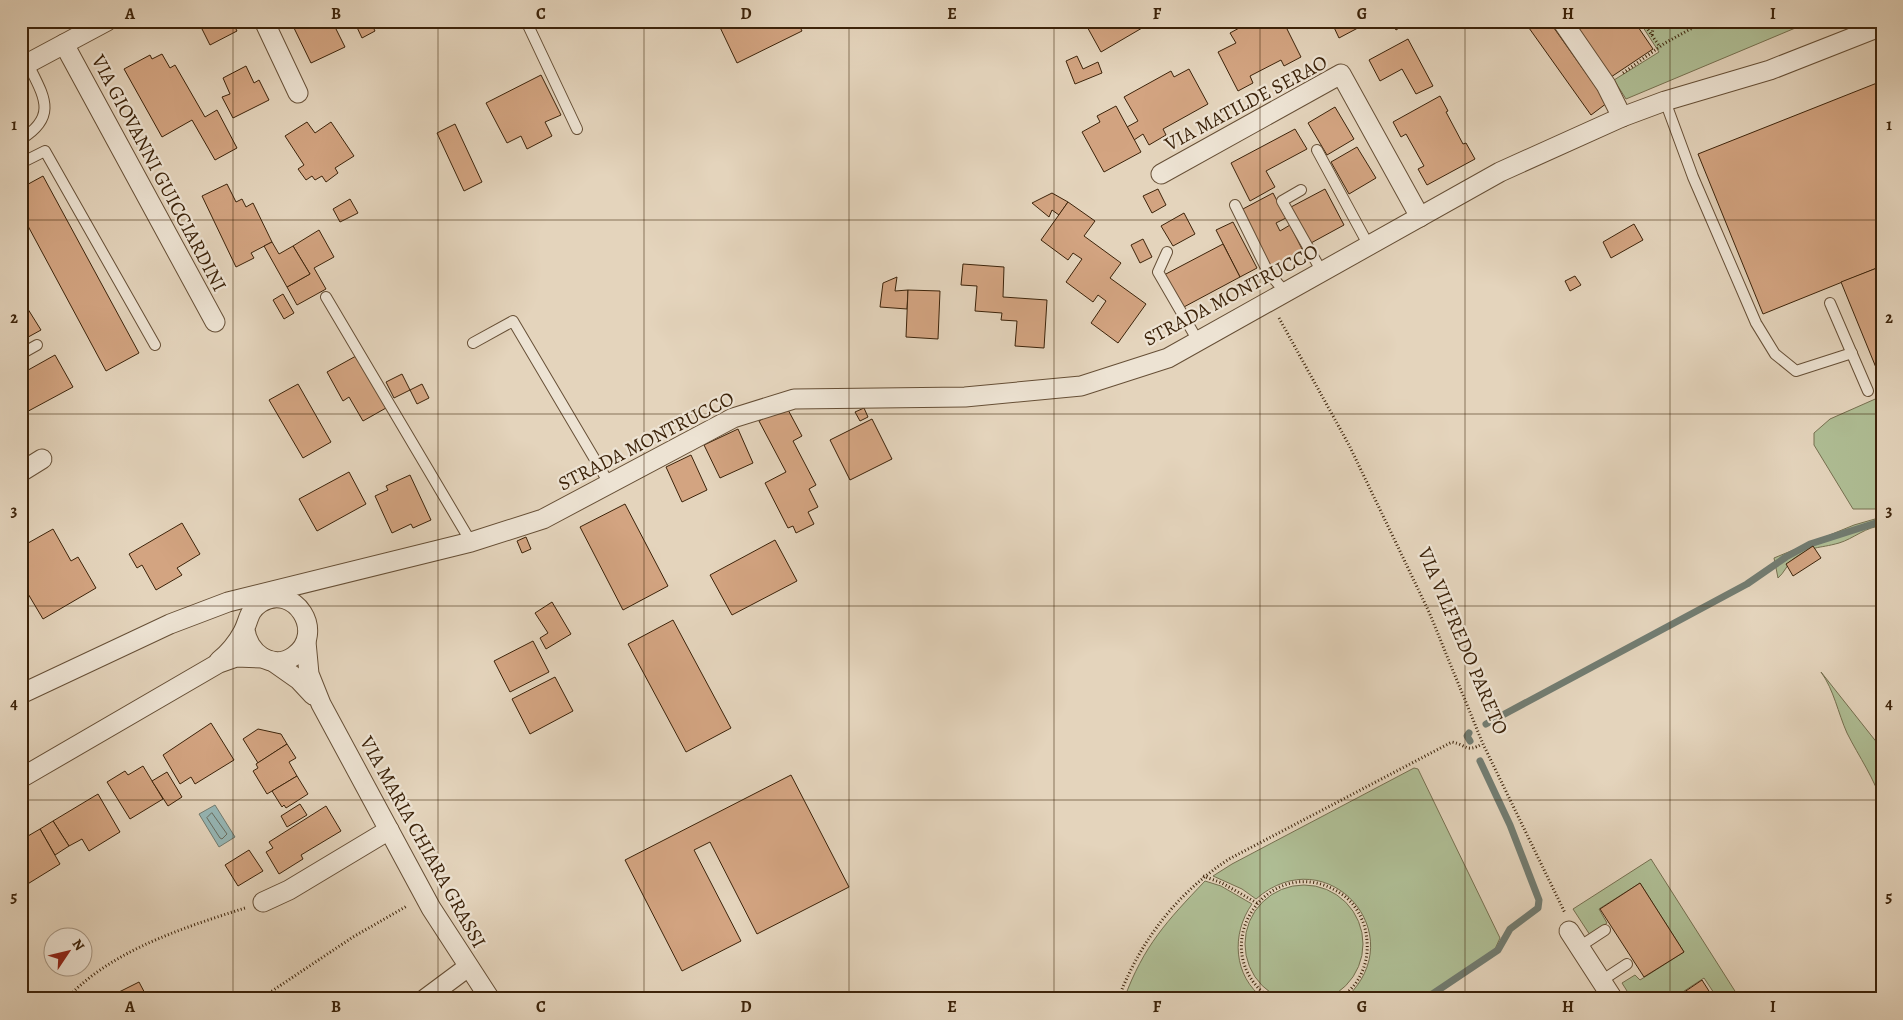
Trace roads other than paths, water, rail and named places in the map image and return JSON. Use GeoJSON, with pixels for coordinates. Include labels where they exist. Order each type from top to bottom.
{"type":"FeatureCollection","features":[{"type":"Feature","properties":{"kind":"street"},"geometry":{"type":"LineString","coordinates":[[24,65],[107,21]]}},
{"type":"Feature","properties":{"kind":"street"},"geometry":{"type":"LineString","coordinates":[[264,21],[298,93]]}},
{"type":"Feature","properties":{"kind":"street"},"geometry":{"type":"LineString","coordinates":[[1562,21],[1606,85],[1622,117]]}},
{"type":"Feature","properties":{"kind":"street","name":"STRADA MONTRUCCO"},"geometry":{"type":"LineString","coordinates":[[250,605],[277,589],[471,542],[543,519],[733,418],[794,399],[965,397],[1081,386],[1168,358],[1500,172],[1622,117],[1665,101],[1770,70],[1882,26]]}},
{"type":"Feature","properties":{"kind":"street","name":"VIA GIOVANNI GUICCIARDINI"},"geometry":{"type":"LineString","coordinates":[[64,44],[215,322]]}},
{"type":"Feature","properties":{"kind":"street","name":"VIA MATILDE SERAO"},"geometry":{"type":"LineString","coordinates":[[1161,174],[1341,74],[1420,217]]}},
{"type":"Feature","properties":{"kind":"street"},"geometry":{"type":"LineString","coordinates":[[21,472],[42,459]]}},
{"type":"Feature","properties":{"kind":"street"},"geometry":{"type":"LineString","coordinates":[[303,609],[308,590],[319,579]]}},
{"type":"Feature","properties":{"kind":"street"},"geometry":{"type":"LineString","coordinates":[[21,778],[212,667],[236,657],[282,661],[292,658],[306,642],[309,632],[303,609],[295,595],[277,589]]}},
{"type":"Feature","properties":{"kind":"street","name":"STRADA MONTRUCCO"},"geometry":{"type":"LineString","coordinates":[[21,694],[170,624],[268,599],[278,598],[287,600],[303,609]]}},
{"type":"Feature","properties":{"kind":"street"},"geometry":{"type":"LineString","coordinates":[[212,667],[234,646],[245,629],[250,605]]}},
{"type":"Feature","properties":{"kind":"street"},"geometry":{"type":"LineString","coordinates":[[245,629],[250,646],[267,660]]}},
{"type":"Feature","properties":{"kind":"street","name":"VIA MARIA CHIARA GRASSI"},"geometry":{"type":"LineString","coordinates":[[306,642],[309,674],[321,704],[425,896],[468,967],[490,999]]}},
{"type":"Feature","properties":{"kind":"street","name":"VIA MARIA CHIARA GRASSI"},"geometry":{"type":"LineString","coordinates":[[267,660],[299,680],[321,704]]}},
{"type":"Feature","properties":{"kind":"street"},"geometry":{"type":"LineString","coordinates":[[263,902],[289,890],[389,830]]}},
{"type":"Feature","properties":{"kind":"street"},"geometry":{"type":"LineString","coordinates":[[1569,931],[1613,999]]}},
{"type":"Feature","properties":{"kind":"street"},"geometry":{"type":"LineString","coordinates":[[425,999],[468,967]]}},
{"type":"Feature","properties":{"kind":"lane"},"geometry":{"type":"LineString","coordinates":[[526,21],[577,129]]}},
{"type":"Feature","properties":{"kind":"lane"},"geometry":{"type":"LineString","coordinates":[[21,139],[39,125],[46,114],[44,97],[24,65]]}},
{"type":"Feature","properties":{"kind":"lane"},"geometry":{"type":"LineString","coordinates":[[1665,101],[1693,177],[1756,324],[1775,354],[1796,371],[1852,354]]}},
{"type":"Feature","properties":{"kind":"lane"},"geometry":{"type":"LineString","coordinates":[[21,150],[24,162],[44,151],[155,345]]}},
{"type":"Feature","properties":{"kind":"lane"},"geometry":{"type":"LineString","coordinates":[[1316,150],[1369,246]]}},
{"type":"Feature","properties":{"kind":"lane"},"geometry":{"type":"LineString","coordinates":[[1301,190],[1282,201],[1322,272]]}},
{"type":"Feature","properties":{"kind":"lane"},"geometry":{"type":"LineString","coordinates":[[1235,205],[1268,272],[1286,293]]}},
{"type":"Feature","properties":{"kind":"lane"},"geometry":{"type":"LineString","coordinates":[[1167,252],[1158,272],[1198,341]]}},
{"type":"Feature","properties":{"kind":"lane"},"geometry":{"type":"LineString","coordinates":[[326,297],[471,542]]}},
{"type":"Feature","properties":{"kind":"lane"},"geometry":{"type":"LineString","coordinates":[[1830,303],[1868,391]]}},
{"type":"Feature","properties":{"kind":"lane"},"geometry":{"type":"LineString","coordinates":[[473,343],[513,321],[610,485]]}},
{"type":"Feature","properties":{"kind":"lane"},"geometry":{"type":"LineString","coordinates":[[21,354],[37,345]]}},
{"type":"Feature","properties":{"kind":"lane"},"geometry":{"type":"LineString","coordinates":[[1579,947],[1605,930]]}},
{"type":"Feature","properties":{"kind":"lane"},"geometry":{"type":"LineString","coordinates":[[1601,981],[1627,964]]}},
{"type":"Feature","properties":{"kind":"water"},"geometry":{"type":"Polygon","coordinates":[[[215,805],[235,837],[219,847],[199,814],[215,805]]]}},
{"type":"Feature","properties":{"kind":"waterway"},"geometry":{"type":"LineString","coordinates":[[1486,724],[1747,584],[1786,557],[1810,544],[1882,521]]}},
{"type":"Feature","properties":{"kind":"waterway"},"geometry":{"type":"LineString","coordinates":[[1469,733],[1467,736],[1470,741]]}},
{"type":"Feature","properties":{"kind":"waterway"},"geometry":{"type":"LineString","coordinates":[[1425,999],[1498,950],[1510,929],[1538,908],[1539,900],[1510,825],[1480,761]]}}]}
